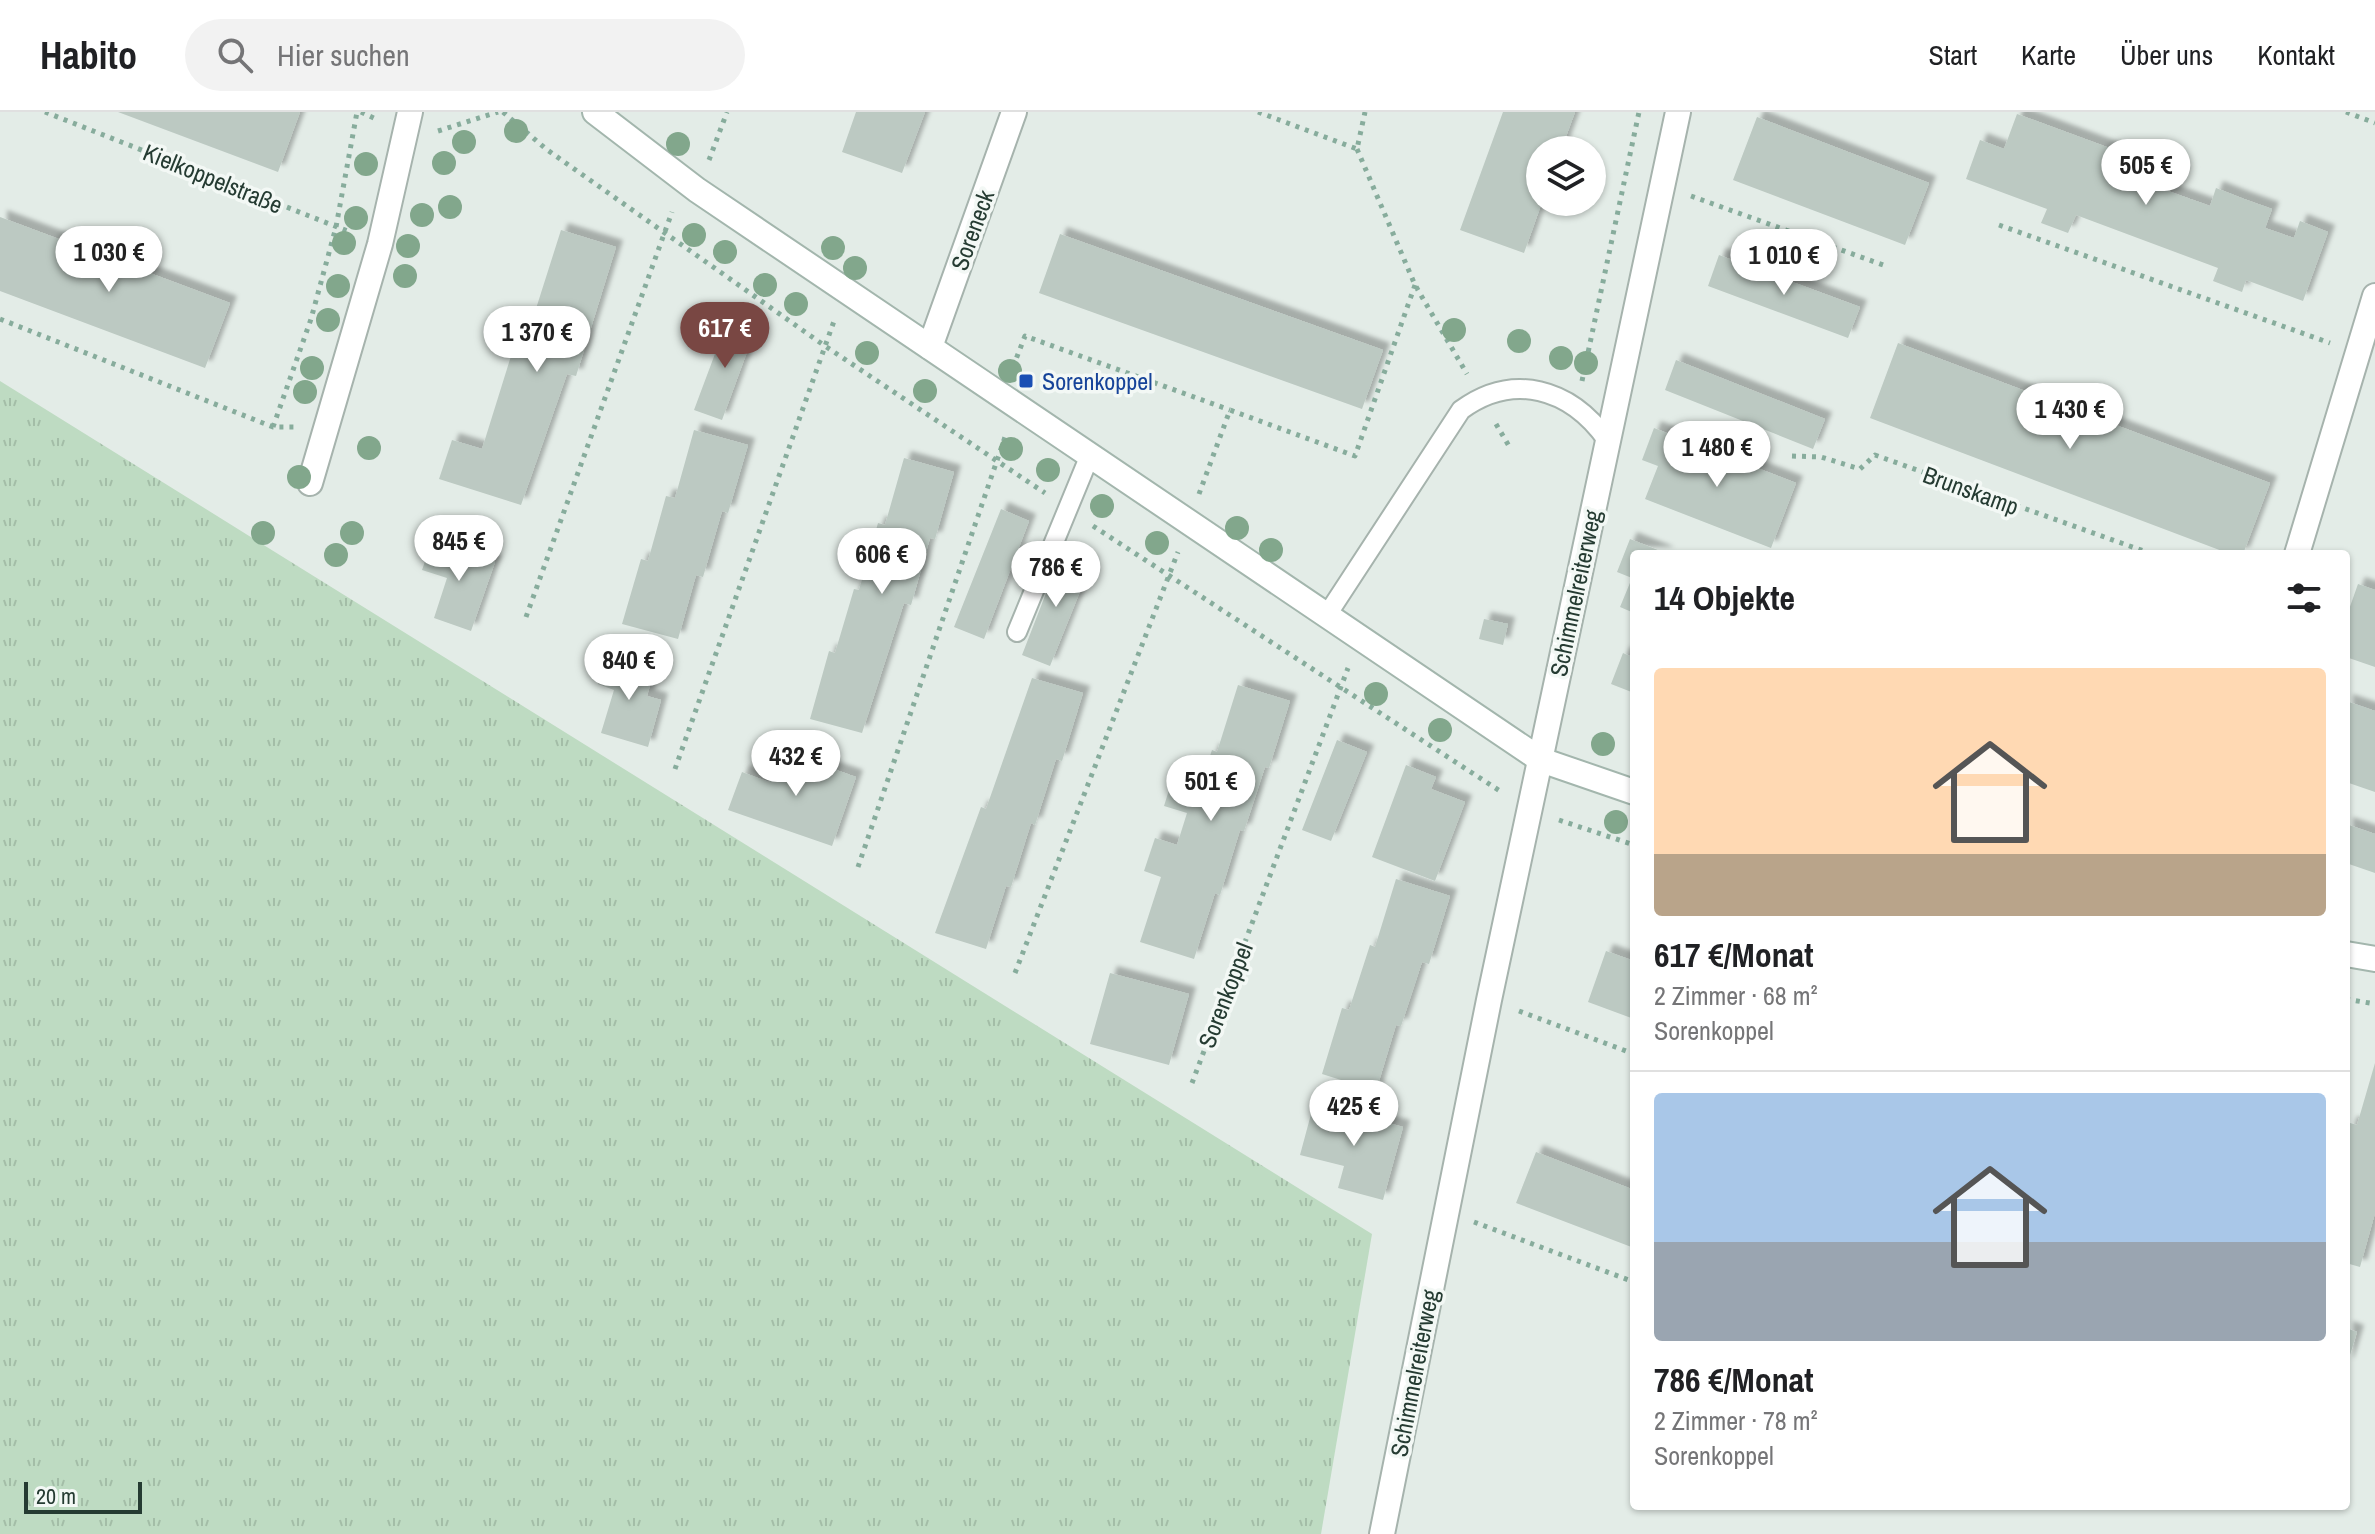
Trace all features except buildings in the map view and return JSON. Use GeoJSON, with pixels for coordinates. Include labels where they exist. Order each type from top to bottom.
{"type":"FeatureCollection","features":[{"type":"Feature","properties":{"kind":"street"},"geometry":{"type":"LineString","coordinates":[[310,483],[380,244],[410,112]]}},
{"type":"Feature","properties":{"kind":"street"},"geometry":{"type":"LineString","coordinates":[[595,112],[690,185],[1541,760],[1630,791]]}},
{"type":"Feature","properties":{"kind":"street","name":"Soreneck"},"geometry":{"type":"LineString","coordinates":[[930,347],[1014,112]]}},
{"type":"Feature","properties":{"kind":"street","name":"Schimmelreiterweg"},"geometry":{"type":"LineString","coordinates":[[1382,1534],[1489,1000],[1678,112]]}},
{"type":"Feature","properties":{"kind":"street"},"geometry":{"type":"LineString","coordinates":[[2298,550],[2375,296]]}},
{"type":"Feature","properties":{"kind":"street"},"geometry":{"type":"LineString","coordinates":[[2350,955],[2375,959]]}},
{"type":"Feature","properties":{"kind":"lane"},"geometry":{"type":"LineString","coordinates":[[1327,615],[1461,410],[1480,396],[1504,388],[1557,396],[1576,407],[1607,440]]}},
{"type":"Feature","properties":{"kind":"lane"},"geometry":{"type":"LineString","coordinates":[[1017,632],[1090,455]]}},
{"type":"Feature","properties":{"kind":"path","name":"Kielkoppelstraße"},"geometry":{"type":"LineString","coordinates":[[45,112],[380,244]]}},
{"type":"Feature","properties":{"kind":"path"},"geometry":{"type":"LineString","coordinates":[[273,427],[311,319],[336,227],[357,112]]}},
{"type":"Feature","properties":{"kind":"path"},"geometry":{"type":"LineString","coordinates":[[526,617],[690,185],[727,112]]}},
{"type":"Feature","properties":{"kind":"path"},"geometry":{"type":"LineString","coordinates":[[1258,112],[1357,149]]}},
{"type":"Feature","properties":{"kind":"path"},"geometry":{"type":"LineString","coordinates":[[1365,112],[1357,149],[1415,285],[1509,446]]}},
{"type":"Feature","properties":{"kind":"path"},"geometry":{"type":"LineString","coordinates":[[1576,407],[1639,112]]}},
{"type":"Feature","properties":{"kind":"path"},"geometry":{"type":"LineString","coordinates":[[2346,112],[2375,123]]}},
{"type":"Feature","properties":{"kind":"path"},"geometry":{"type":"LineString","coordinates":[[1663,186],[1886,266]]}},
{"type":"Feature","properties":{"kind":"path"},"geometry":{"type":"LineString","coordinates":[[1999,225],[2358,353]]}},
{"type":"Feature","properties":{"kind":"path"},"geometry":{"type":"LineString","coordinates":[[858,867],[1009,401],[1025,336],[1355,456],[1415,285]]}},
{"type":"Feature","properties":{"kind":"path"},"geometry":{"type":"LineString","coordinates":[[675,769],[845,290]]}},
{"type":"Feature","properties":{"kind":"path"},"geometry":{"type":"LineString","coordinates":[[0,319],[273,427],[325,426]]}},
{"type":"Feature","properties":{"kind":"path"},"geometry":{"type":"LineString","coordinates":[[1015,973],[1230,410]]}},
{"type":"Feature","properties":{"kind":"path","name":"Brunskamp"},"geometry":{"type":"LineString","coordinates":[[1792,456],[1821,457],[1860,469],[1875,455],[2141,550]]}},
{"type":"Feature","properties":{"kind":"path","name":"Sorenkoppel"},"geometry":{"type":"LineString","coordinates":[[1192,1083],[1359,637]]}},
{"type":"Feature","properties":{"kind":"path"},"geometry":{"type":"LineString","coordinates":[[1489,1000],[1630,1053]]}},
{"type":"Feature","properties":{"kind":"path"},"geometry":{"type":"LineString","coordinates":[[2350,1000],[2375,1004]]}},
{"type":"Feature","properties":{"kind":"path"},"geometry":{"type":"LineString","coordinates":[[1446,1212],[1630,1281]]}},
{"type":"Feature","properties":{"kind":"green space"},"geometry":{"type":"Polygon","coordinates":[[[0,381],[1372,1234],[1321,1534],[0,1534],[0,381]]]}},
{"type":"Feature","properties":{"kind":"place","name":"Sorenkoppel"},"geometry":{"type":"Point","coordinates":[1026,381]}}]}
